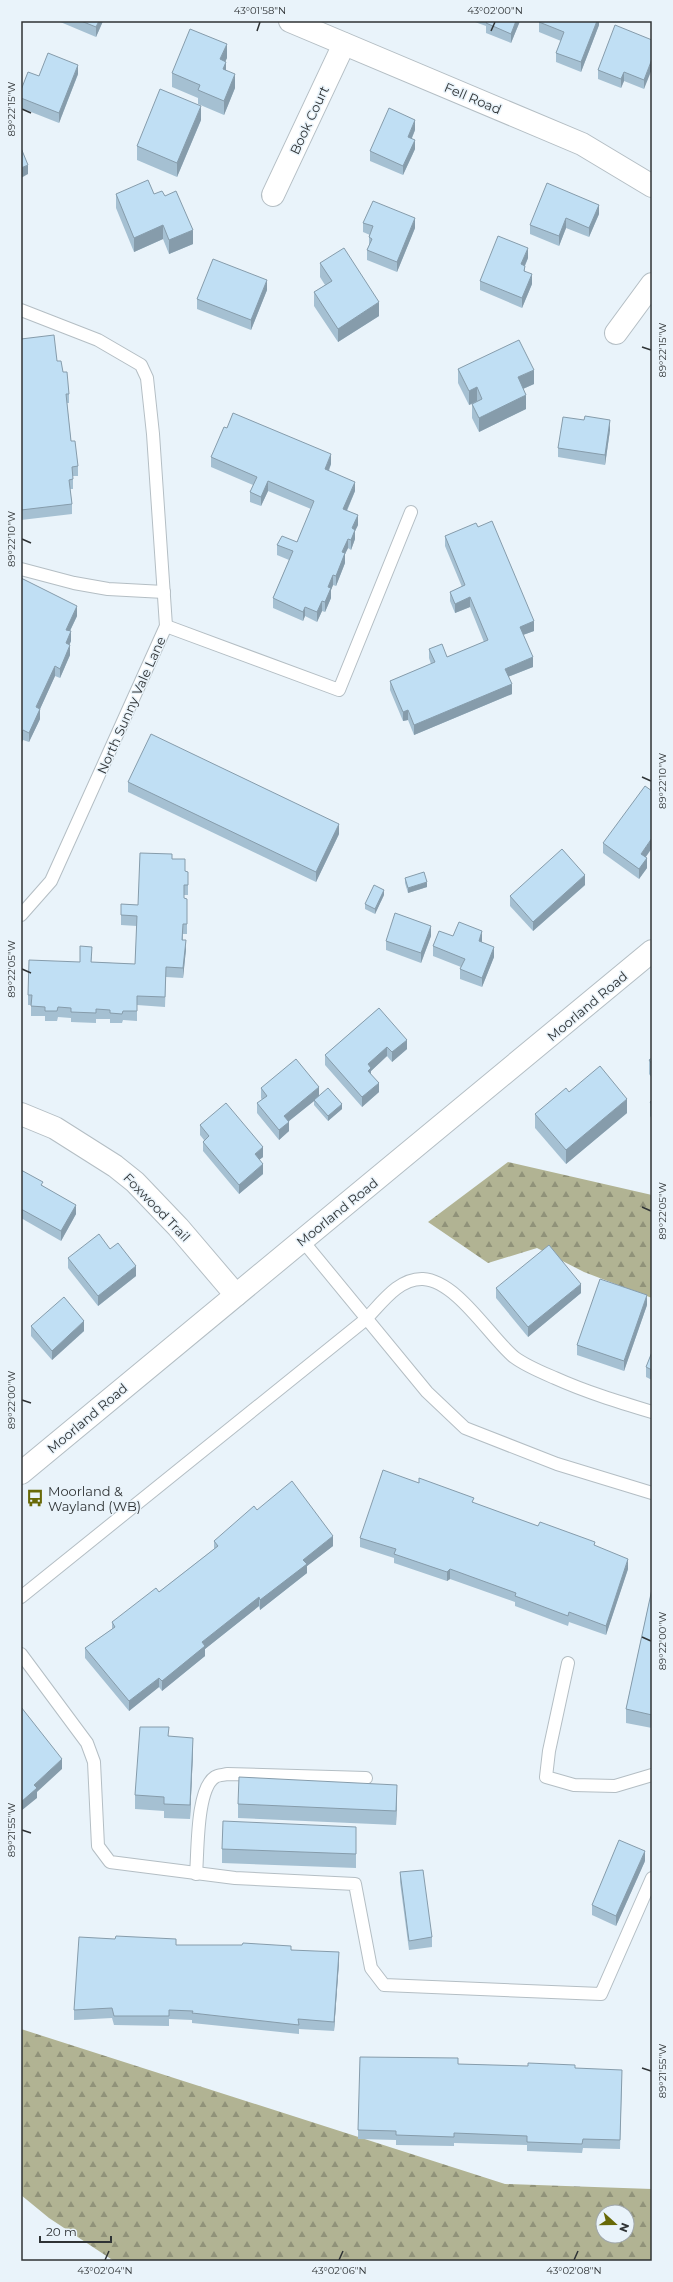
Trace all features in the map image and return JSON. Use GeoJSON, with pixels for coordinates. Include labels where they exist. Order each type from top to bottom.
{"type":"FeatureCollection","features":[{"type":"Feature","properties":{"kind":"street","name":"Fell Road"},"geometry":{"type":"LineString","coordinates":[[290,21],[582,144],[652,186]]}},
{"type":"Feature","properties":{"kind":"street","name":"Book Court"},"geometry":{"type":"LineString","coordinates":[[273,195],[344,44]]}},
{"type":"Feature","properties":{"kind":"street"},"geometry":{"type":"LineString","coordinates":[[616,333],[652,284]]}},
{"type":"Feature","properties":{"kind":"street","name":"Moorland Road"},"geometry":{"type":"LineString","coordinates":[[21,1473],[652,951]]}},
{"type":"Feature","properties":{"kind":"street","name":"Foxwood Trail"},"geometry":{"type":"LineString","coordinates":[[21,1114],[55,1128],[116,1166],[135,1182],[178,1227],[236,1295]]}},
{"type":"Feature","properties":{"kind":"lane","name":"North Sunny Vale Lane"},"geometry":{"type":"LineString","coordinates":[[21,310],[98,340],[141,365],[147,378],[154,434],[166,626],[51,881],[21,915]]}},
{"type":"Feature","properties":{"kind":"lane"},"geometry":{"type":"LineString","coordinates":[[166,626],[339,690],[411,512]]}},
{"type":"Feature","properties":{"kind":"lane"},"geometry":{"type":"LineString","coordinates":[[21,569],[74,583],[108,589],[164,592]]}},
{"type":"Feature","properties":{"kind":"lane"},"geometry":{"type":"LineString","coordinates":[[302,1240],[365,1320],[427,1392],[465,1428],[557,1464],[652,1493]]}},
{"type":"Feature","properties":{"kind":"lane"},"geometry":{"type":"LineString","coordinates":[[21,1597],[365,1320],[396,1289],[410,1281],[424,1279],[446,1288],[472,1310],[514,1357],[533,1369],[590,1393],[652,1412]]}},
{"type":"Feature","properties":{"kind":"lane"},"geometry":{"type":"LineString","coordinates":[[21,1654],[87,1743],[94,1762],[98,1846],[110,1862],[196,1874],[355,1884],[371,1968],[384,1985],[602,1994],[652,1878]]}},
{"type":"Feature","properties":{"kind":"lane"},"geometry":{"type":"LineString","coordinates":[[568,1663],[549,1751],[546,1777],[574,1785],[615,1786],[652,1775]]}},
{"type":"Feature","properties":{"kind":"lane"},"geometry":{"type":"LineString","coordinates":[[196,1874],[202,1800],[207,1786],[215,1777],[227,1774],[366,1778]]}},
{"type":"Feature","properties":{"kind":"green space"},"geometry":{"type":"Polygon","coordinates":[[[508,1162],[652,1195],[652,1298],[584,1272],[537,1248],[488,1263],[428,1222],[508,1162]]]}},
{"type":"Feature","properties":{"kind":"green space"},"geometry":{"type":"Polygon","coordinates":[[[21,2029],[505,2184],[652,2189],[652,2261],[114,2261],[49,2218],[21,2195],[21,2029]]]}},
{"type":"Feature","properties":{"kind":"building"},"geometry":{"type":"Polygon","coordinates":[[[81,21],[99,21],[96,27],[81,21]]]}},
{"type":"Feature","properties":{"kind":"building"},"geometry":{"type":"Polygon","coordinates":[[[487,21],[516,21],[511,34],[486,23],[487,21]]]}},
{"type":"Feature","properties":{"kind":"building"},"geometry":{"type":"Polygon","coordinates":[[[597,21],[581,62],[556,53],[564,32],[539,22],[597,21]]]}},
{"type":"Feature","properties":{"kind":"building"},"geometry":{"type":"Polygon","coordinates":[[[615,25],[652,40],[652,59],[644,80],[624,72],[621,79],[598,70],[615,25]]]}},
{"type":"Feature","properties":{"kind":"building"},"geometry":{"type":"Polygon","coordinates":[[[190,29],[227,44],[220,59],[226,62],[223,69],[235,74],[224,101],[198,90],[200,85],[172,73],[190,29]]]}},
{"type":"Feature","properties":{"kind":"building"},"geometry":{"type":"Polygon","coordinates":[[[48,53],[78,65],[59,113],[21,98],[21,90],[28,72],[39,76],[48,53]]]}},
{"type":"Feature","properties":{"kind":"building"},"geometry":{"type":"Polygon","coordinates":[[[160,89],[201,106],[177,163],[137,146],[160,89]]]}},
{"type":"Feature","properties":{"kind":"building"},"geometry":{"type":"Polygon","coordinates":[[[389,108],[415,120],[408,137],[415,140],[403,166],[370,151],[389,108]]]}},
{"type":"Feature","properties":{"kind":"building"},"geometry":{"type":"Polygon","coordinates":[[[21,148],[28,165],[21,168],[21,148]]]}},
{"type":"Feature","properties":{"kind":"building"},"geometry":{"type":"Polygon","coordinates":[[[148,180],[154,194],[162,191],[165,196],[176,191],[193,230],[169,240],[163,225],[134,238],[116,194],[148,180]]]}},
{"type":"Feature","properties":{"kind":"building"},"geometry":{"type":"Polygon","coordinates":[[[547,183],[599,205],[589,228],[566,218],[559,236],[530,225],[547,183]]]}},
{"type":"Feature","properties":{"kind":"building"},"geometry":{"type":"Polygon","coordinates":[[[373,201],[415,218],[397,262],[367,250],[372,239],[369,237],[373,226],[363,223],[373,201]]]}},
{"type":"Feature","properties":{"kind":"building"},"geometry":{"type":"Polygon","coordinates":[[[498,236],[528,248],[521,264],[525,266],[524,271],[532,274],[522,298],[480,281],[498,236]]]}},
{"type":"Feature","properties":{"kind":"building"},"geometry":{"type":"Polygon","coordinates":[[[344,248],[379,302],[338,329],[314,292],[332,281],[320,263],[344,248]]]}},
{"type":"Feature","properties":{"kind":"building"},"geometry":{"type":"Polygon","coordinates":[[[213,259],[267,280],[251,320],[197,299],[213,259]]]}},
{"type":"Feature","properties":{"kind":"building"},"geometry":{"type":"Polygon","coordinates":[[[54,335],[57,361],[61,361],[63,372],[67,372],[69,394],[66,394],[71,441],[75,441],[78,466],[72,467],[73,479],[69,480],[72,504],[21,510],[21,339],[54,335]]]}},
{"type":"Feature","properties":{"kind":"building"},"geometry":{"type":"Polygon","coordinates":[[[519,340],[534,370],[518,377],[526,395],[479,418],[472,404],[482,399],[477,387],[469,391],[458,369],[519,340]]]}},
{"type":"Feature","properties":{"kind":"building"},"geometry":{"type":"Polygon","coordinates":[[[233,413],[331,454],[325,469],[355,482],[343,509],[358,515],[352,528],[355,530],[351,540],[348,539],[342,552],[345,553],[336,576],[333,575],[328,587],[331,588],[325,602],[322,601],[317,612],[305,607],[303,612],[273,598],[293,551],[277,545],[282,536],[297,542],[314,501],[268,481],[261,497],[250,492],[257,477],[211,457],[224,427],[227,428],[233,413]]]}},
{"type":"Feature","properties":{"kind":"building"},"geometry":{"type":"Polygon","coordinates":[[[585,416],[610,420],[605,455],[558,448],[563,417],[584,420],[585,416]]]}},
{"type":"Feature","properties":{"kind":"building"},"geometry":{"type":"Polygon","coordinates":[[[492,521],[534,621],[520,627],[533,657],[505,669],[512,684],[414,725],[408,710],[403,712],[390,681],[435,662],[429,649],[442,644],[447,657],[488,640],[470,597],[455,604],[450,592],[465,585],[445,536],[476,523],[478,527],[492,521]]]}},
{"type":"Feature","properties":{"kind":"building"},"geometry":{"type":"Polygon","coordinates":[[[21,578],[77,606],[66,630],[71,631],[66,643],[70,645],[60,669],[55,666],[36,707],[40,709],[29,733],[23,730],[21,734],[21,578]]]}},
{"type":"Feature","properties":{"kind":"building"},"geometry":{"type":"Polygon","coordinates":[[[151,734],[339,824],[316,872],[128,782],[151,734]]]}},
{"type":"Feature","properties":{"kind":"building"},"geometry":{"type":"Polygon","coordinates":[[[645,786],[652,791],[652,838],[641,854],[647,858],[639,869],[603,843],[645,786]]]}},
{"type":"Feature","properties":{"kind":"building"},"geometry":{"type":"Polygon","coordinates":[[[562,849],[585,875],[533,922],[510,896],[562,849]]]}},
{"type":"Feature","properties":{"kind":"building"},"geometry":{"type":"Polygon","coordinates":[[[140,853],[172,854],[172,859],[185,859],[185,871],[188,872],[188,885],[184,885],[184,898],[187,899],[187,924],[183,924],[182,940],[186,940],[183,968],[166,967],[165,997],[137,996],[137,1011],[123,1011],[122,1014],[110,1013],[110,1010],[96,1009],[96,1013],[71,1012],[71,1008],[58,1007],[57,1011],[45,1011],[45,1007],[31,1006],[32,995],[28,995],[29,960],[80,962],[80,946],[92,947],[91,962],[135,964],[137,916],[121,915],[121,904],[138,905],[140,853]]]}},
{"type":"Feature","properties":{"kind":"building"},"geometry":{"type":"Polygon","coordinates":[[[424,872],[427,882],[408,888],[405,878],[424,872]]]}},
{"type":"Feature","properties":{"kind":"building"},"geometry":{"type":"Polygon","coordinates":[[[374,885],[384,890],[375,909],[365,904],[374,885]]]}},
{"type":"Feature","properties":{"kind":"building"},"geometry":{"type":"Polygon","coordinates":[[[395,913],[431,926],[421,953],[386,941],[395,913]]]}},
{"type":"Feature","properties":{"kind":"building"},"geometry":{"type":"Polygon","coordinates":[[[459,922],[482,931],[479,941],[494,947],[482,978],[460,969],[465,959],[433,946],[439,931],[453,936],[459,922]]]}},
{"type":"Feature","properties":{"kind":"building"},"geometry":{"type":"Polygon","coordinates":[[[379,1008],[407,1040],[392,1052],[387,1047],[368,1064],[371,1068],[368,1071],[379,1083],[362,1097],[325,1055],[379,1008]]]}},
{"type":"Feature","properties":{"kind":"building"},"geometry":{"type":"Polygon","coordinates":[[[296,1059],[319,1087],[284,1116],[289,1122],[279,1130],[257,1103],[267,1096],[261,1088],[296,1059]]]}},
{"type":"Feature","properties":{"kind":"building"},"geometry":{"type":"Polygon","coordinates":[[[600,1066],[627,1099],[566,1150],[535,1114],[566,1088],[569,1092],[600,1066]]]}},
{"type":"Feature","properties":{"kind":"building"},"geometry":{"type":"Polygon","coordinates":[[[328,1088],[342,1104],[328,1116],[314,1100],[328,1088]]]}},
{"type":"Feature","properties":{"kind":"building"},"geometry":{"type":"Polygon","coordinates":[[[226,1103],[263,1147],[255,1154],[263,1164],[239,1185],[203,1142],[209,1136],[200,1125],[226,1103]]]}},
{"type":"Feature","properties":{"kind":"building"},"geometry":{"type":"Polygon","coordinates":[[[21,1170],[43,1182],[41,1185],[76,1205],[61,1231],[21,1209],[21,1170]]]}},
{"type":"Feature","properties":{"kind":"building"},"geometry":{"type":"Polygon","coordinates":[[[99,1234],[110,1249],[118,1243],[136,1266],[98,1296],[68,1258],[99,1234]]]}},
{"type":"Feature","properties":{"kind":"building"},"geometry":{"type":"Polygon","coordinates":[[[549,1245],[581,1284],[528,1327],[496,1288],[549,1245]]]}},
{"type":"Feature","properties":{"kind":"building"},"geometry":{"type":"Polygon","coordinates":[[[600,1279],[647,1295],[624,1361],[577,1345],[600,1279]]]}},
{"type":"Feature","properties":{"kind":"building"},"geometry":{"type":"Polygon","coordinates":[[[64,1297],[84,1321],[52,1351],[31,1326],[64,1297]]]}},
{"type":"Feature","properties":{"kind":"building"},"geometry":{"type":"Polygon","coordinates":[[[652,1352],[652,1370],[646,1367],[652,1352]]]}},
{"type":"Feature","properties":{"kind":"building"},"geometry":{"type":"Polygon","coordinates":[[[383,1470],[419,1483],[419,1478],[474,1498],[472,1502],[538,1526],[540,1522],[595,1542],[594,1545],[628,1559],[606,1626],[569,1612],[568,1616],[515,1596],[516,1593],[450,1569],[447,1572],[394,1554],[396,1549],[360,1538],[383,1470]]]}},
{"type":"Feature","properties":{"kind":"building"},"geometry":{"type":"Polygon","coordinates":[[[292,1481],[333,1536],[303,1560],[307,1564],[260,1600],[259,1597],[202,1642],[205,1646],[162,1681],[159,1678],[129,1701],[85,1648],[115,1627],[112,1622],[156,1588],[159,1592],[218,1546],[214,1541],[254,1506],[257,1510],[292,1481]]]}},
{"type":"Feature","properties":{"kind":"building"},"geometry":{"type":"Polygon","coordinates":[[[652,1589],[652,1715],[626,1709],[652,1589]]]}},
{"type":"Feature","properties":{"kind":"building"},"geometry":{"type":"Polygon","coordinates":[[[21,1707],[62,1759],[34,1785],[37,1788],[21,1802],[21,1707]]]}},
{"type":"Feature","properties":{"kind":"building"},"geometry":{"type":"Polygon","coordinates":[[[140,1727],[169,1727],[168,1736],[193,1738],[190,1805],[164,1804],[164,1797],[135,1795],[140,1727]]]}},
{"type":"Feature","properties":{"kind":"building"},"geometry":{"type":"Polygon","coordinates":[[[239,1777],[397,1785],[396,1811],[238,1804],[239,1777]]]}},
{"type":"Feature","properties":{"kind":"building"},"geometry":{"type":"Polygon","coordinates":[[[223,1821],[356,1827],[356,1854],[222,1849],[223,1821]]]}},
{"type":"Feature","properties":{"kind":"building"},"geometry":{"type":"Polygon","coordinates":[[[619,1840],[645,1851],[616,1916],[592,1905],[619,1840]]]}},
{"type":"Feature","properties":{"kind":"building"},"geometry":{"type":"Polygon","coordinates":[[[423,1870],[432,1937],[409,1941],[400,1872],[423,1870]]]}},
{"type":"Feature","properties":{"kind":"building"},"geometry":{"type":"Polygon","coordinates":[[[116,1936],[176,1939],[176,1945],[242,1945],[243,1943],[291,1946],[291,1950],[339,1952],[334,2022],[298,2019],[299,2025],[192,2013],[193,2011],[169,2010],[169,2016],[114,2016],[112,2008],[74,2010],[79,1937],[115,1939],[116,1936]]]}},
{"type":"Feature","properties":{"kind":"building"},"geometry":{"type":"Polygon","coordinates":[[[360,2057],[458,2058],[458,2064],[528,2066],[528,2063],[575,2065],[575,2068],[622,2070],[620,2140],[583,2139],[582,2144],[527,2142],[527,2136],[454,2133],[454,2137],[396,2135],[396,2131],[358,2130],[360,2057]]]}},
{"type":"Feature","properties":{"kind":"place","name":"Moorland & Wayland (WB)"},"geometry":{"type":"Point","coordinates":[35,1498]}}]}
